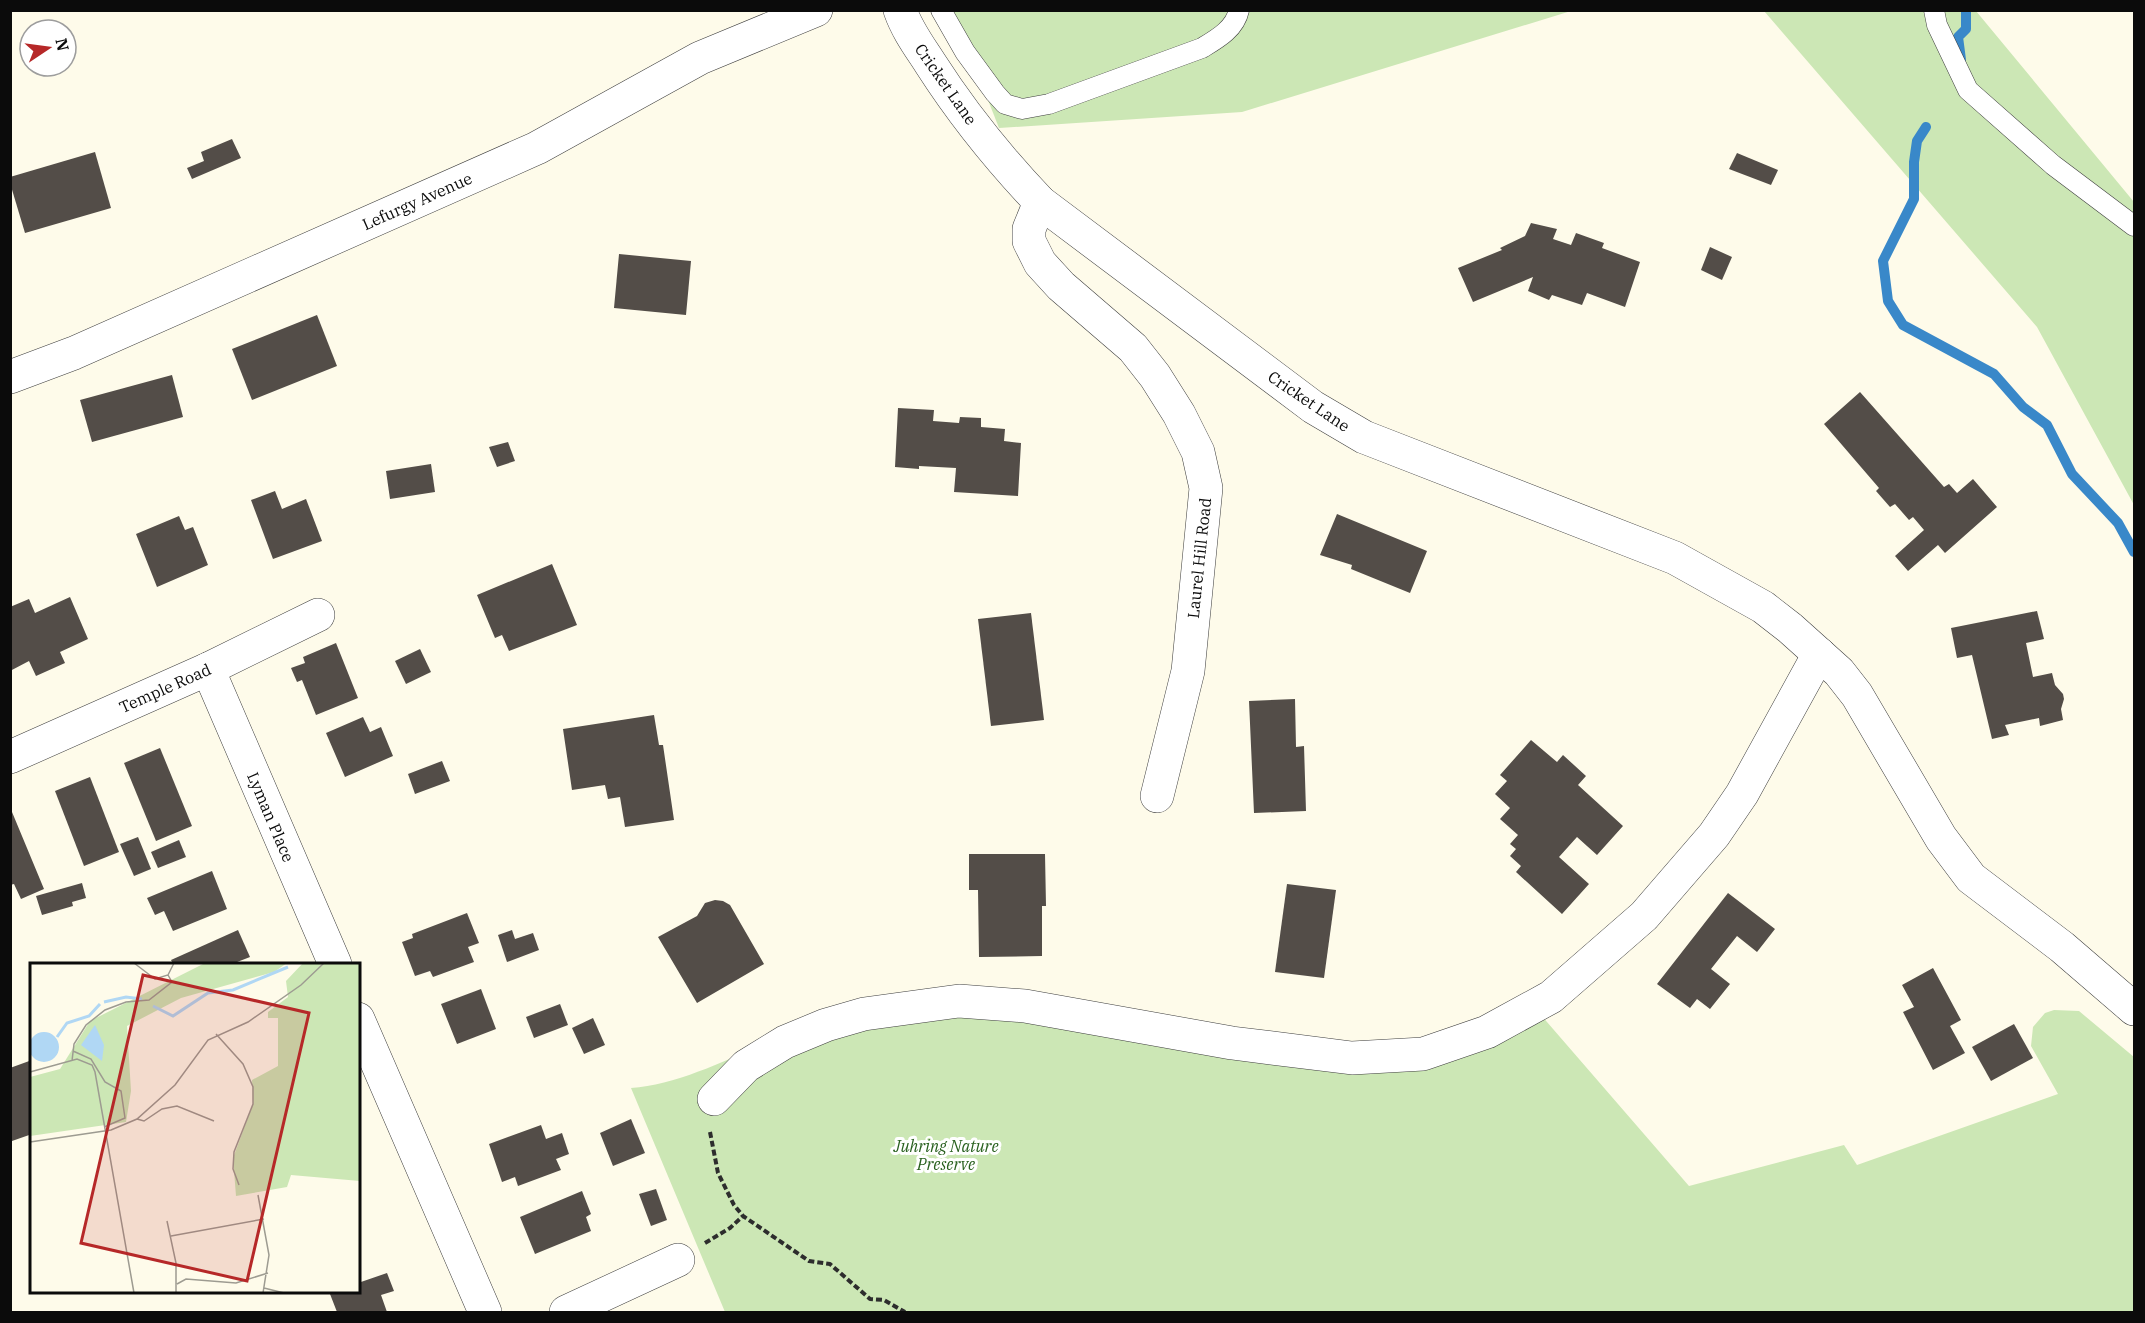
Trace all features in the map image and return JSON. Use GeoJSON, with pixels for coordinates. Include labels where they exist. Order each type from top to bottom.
{"type":"FeatureCollection","features":[{"type":"Feature","properties":{"kind":"street","name":"Lefurgy Avenue"},"geometry":{"type":"LineString","coordinates":[[10,377],[74,353],[537,148],[700,58],[816,10]]}},
{"type":"Feature","properties":{"kind":"street","name":"Cricket Lane"},"geometry":{"type":"LineString","coordinates":[[900,10],[906,27],[943,84],[1006,166],[1040,202],[1313,407],[1364,437],[1675,558],[1763,607],[1791,628],[1839,672],[1857,695],[1941,838],[1971,878],[2062,947],[2134,1010]]}},
{"type":"Feature","properties":{"kind":"street","name":"Laurel Hill Road"},"geometry":{"type":"LineString","coordinates":[[1040,202],[1029,229],[1029,241],[1040,263],[1061,286],[1133,348],[1155,376],[1179,414],[1198,452],[1206,488],[1188,671],[1157,796]]}},
{"type":"Feature","properties":{"kind":"street","name":"Temple Road"},"geometry":{"type":"LineString","coordinates":[[10,757],[208,669],[318,615]]}},
{"type":"Feature","properties":{"kind":"street"},"geometry":{"type":"LineString","coordinates":[[714,1099],[746,1066],[784,1042],[826,1025],[864,1014],[959,1001],[1025,1006],[1232,1043],[1352,1058],[1423,1054],[1487,1032],[1551,997],[1644,916],[1714,835],[1742,794],[1819,654]]}},
{"type":"Feature","properties":{"kind":"street","name":"Lyman Place"},"geometry":{"type":"LineString","coordinates":[[208,669],[335,963]]}},
{"type":"Feature","properties":{"kind":"street"},"geometry":{"type":"LineString","coordinates":[[360,1024],[485,1312]]}},
{"type":"Feature","properties":{"kind":"street"},"geometry":{"type":"LineString","coordinates":[[566,1312],[678,1260]]}},
{"type":"Feature","properties":{"kind":"lane"},"geometry":{"type":"LineString","coordinates":[[941,10],[965,52],[995,93],[1005,104],[1022,109],[1049,104],[1202,48],[1223,36],[1239,10]]}},
{"type":"Feature","properties":{"kind":"lane"},"geometry":{"type":"LineString","coordinates":[[1934,10],[1937,25],[1968,90],[2053,165],[2134,226]]}},
{"type":"Feature","properties":{"kind":"path"},"geometry":{"type":"LineString","coordinates":[[714,1099],[709,1127],[718,1173],[734,1205],[743,1216],[809,1262],[830,1264],[870,1299],[884,1300],[905,1312]]}},
{"type":"Feature","properties":{"kind":"path"},"geometry":{"type":"LineString","coordinates":[[678,1260],[730,1228],[743,1216]]}},
{"type":"Feature","properties":{"kind":"green space"},"geometry":{"type":"Polygon","coordinates":[[[953,11],[1571,11],[1242,112],[999,128],[953,11]]]}},
{"type":"Feature","properties":{"kind":"green space"},"geometry":{"type":"Polygon","coordinates":[[[1764,11],[1976,11],[2134,202],[2134,505],[2037,327],[1764,11]]]}},
{"type":"Feature","properties":{"kind":"green space","name":"Juhring Nature Preserve"},"geometry":{"type":"Polygon","coordinates":[[[909,1002],[1352,1058],[1534,1007],[1689,1186],[1844,1145],[1857,1165],[2058,1094],[2031,1046],[2033,1027],[2045,1013],[2054,1010],[2079,1011],[2134,1057],[2134,1312],[725,1312],[631,1088],[671,1081],[789,1035],[909,1002]]]}},
{"type":"Feature","properties":{"kind":"building"},"geometry":{"type":"Polygon","coordinates":[[[232,139],[241,158],[192,179],[187,168],[204,161],[201,152],[232,139]]]}},
{"type":"Feature","properties":{"kind":"building"},"geometry":{"type":"Polygon","coordinates":[[[95,152],[111,208],[25,233],[10,177],[95,152]]]}},
{"type":"Feature","properties":{"kind":"building"},"geometry":{"type":"Polygon","coordinates":[[[1737,153],[1778,170],[1771,185],[1729,169],[1737,153]]]}},
{"type":"Feature","properties":{"kind":"building"},"geometry":{"type":"Polygon","coordinates":[[[1531,223],[1557,229],[1553,239],[1571,245],[1576,233],[1604,243],[1602,248],[1640,262],[1625,307],[1587,293],[1582,305],[1552,295],[1549,300],[1528,291],[1533,277],[1473,302],[1458,268],[1502,250],[1500,248],[1525,236],[1531,223]]]}},
{"type":"Feature","properties":{"kind":"building"},"geometry":{"type":"Polygon","coordinates":[[[1710,247],[1732,257],[1722,280],[1701,270],[1710,247]]]}},
{"type":"Feature","properties":{"kind":"building"},"geometry":{"type":"Polygon","coordinates":[[[619,254],[691,261],[686,315],[614,308],[619,254]]]}},
{"type":"Feature","properties":{"kind":"building"},"geometry":{"type":"Polygon","coordinates":[[[317,315],[337,366],[252,400],[232,349],[317,315]]]}},
{"type":"Feature","properties":{"kind":"building"},"geometry":{"type":"Polygon","coordinates":[[[172,375],[183,417],[92,442],[80,400],[172,375]]]}},
{"type":"Feature","properties":{"kind":"building"},"geometry":{"type":"Polygon","coordinates":[[[1860,392],[1944,487],[1949,484],[1957,493],[1973,479],[1997,507],[1945,553],[1938,545],[1908,571],[1895,556],[1924,530],[1913,517],[1909,520],[1895,504],[1890,507],[1876,491],[1879,488],[1824,424],[1860,392]]]}},
{"type":"Feature","properties":{"kind":"building"},"geometry":{"type":"Polygon","coordinates":[[[898,408],[934,410],[933,421],[959,423],[960,417],[981,418],[981,427],[1005,429],[1004,441],[1021,443],[1018,496],[954,492],[956,468],[895,467],[898,408]]]}},
{"type":"Feature","properties":{"kind":"building"},"geometry":{"type":"Polygon","coordinates":[[[508,442],[515,461],[497,467],[489,447],[508,442]]]}},
{"type":"Feature","properties":{"kind":"building"},"geometry":{"type":"Polygon","coordinates":[[[431,464],[435,492],[390,499],[386,471],[431,464]]]}},
{"type":"Feature","properties":{"kind":"building"},"geometry":{"type":"Polygon","coordinates":[[[275,491],[282,509],[306,499],[322,541],[273,559],[251,500],[275,491]]]}},
{"type":"Feature","properties":{"kind":"building"},"geometry":{"type":"Polygon","coordinates":[[[1337,514],[1427,551],[1410,593],[1351,569],[1352,565],[1320,555],[1337,514]]]}},
{"type":"Feature","properties":{"kind":"building"},"geometry":{"type":"Polygon","coordinates":[[[179,516],[185,530],[193,527],[208,565],[157,587],[136,534],[179,516]]]}},
{"type":"Feature","properties":{"kind":"building"},"geometry":{"type":"Polygon","coordinates":[[[552,564],[577,625],[509,651],[502,635],[495,638],[477,595],[552,564]]]}},
{"type":"Feature","properties":{"kind":"building"},"geometry":{"type":"Polygon","coordinates":[[[70,597],[88,639],[60,652],[65,663],[36,676],[29,661],[10,671],[10,607],[29,599],[35,613],[70,597]]]}},
{"type":"Feature","properties":{"kind":"building"},"geometry":{"type":"Polygon","coordinates":[[[2037,611],[2044,639],[2026,643],[2033,677],[2052,673],[2055,685],[2063,694],[2061,709],[2063,720],[2040,726],[2039,718],[2005,725],[2009,735],[1992,739],[1972,655],[1957,658],[1951,628],[2037,611]]]}},
{"type":"Feature","properties":{"kind":"building"},"geometry":{"type":"Polygon","coordinates":[[[1031,613],[1044,720],[991,726],[978,619],[1031,613]]]}},
{"type":"Feature","properties":{"kind":"building"},"geometry":{"type":"Polygon","coordinates":[[[336,643],[358,698],[316,715],[302,680],[297,682],[291,668],[305,663],[303,657],[336,643]]]}},
{"type":"Feature","properties":{"kind":"building"},"geometry":{"type":"Polygon","coordinates":[[[420,649],[431,672],[406,684],[395,661],[420,649]]]}},
{"type":"Feature","properties":{"kind":"building"},"geometry":{"type":"Polygon","coordinates":[[[1295,699],[1296,747],[1304,746],[1306,811],[1254,813],[1249,701],[1295,699]]]}},
{"type":"Feature","properties":{"kind":"building"},"geometry":{"type":"Polygon","coordinates":[[[654,715],[659,745],[663,745],[674,820],[625,827],[620,797],[608,799],[605,785],[572,790],[563,729],[654,715]]]}},
{"type":"Feature","properties":{"kind":"building"},"geometry":{"type":"Polygon","coordinates":[[[363,717],[370,732],[381,727],[393,756],[345,777],[326,733],[363,717]]]}},
{"type":"Feature","properties":{"kind":"building"},"geometry":{"type":"Polygon","coordinates":[[[1531,740],[1557,762],[1563,755],[1586,776],[1578,785],[1623,826],[1597,855],[1577,837],[1559,857],[1589,884],[1562,914],[1516,872],[1521,866],[1510,856],[1516,849],[1510,844],[1518,835],[1500,819],[1510,808],[1495,794],[1507,781],[1500,775],[1531,740]]]}},
{"type":"Feature","properties":{"kind":"building"},"geometry":{"type":"Polygon","coordinates":[[[160,748],[192,826],[156,841],[124,763],[160,748]]]}},
{"type":"Feature","properties":{"kind":"building"},"geometry":{"type":"Polygon","coordinates":[[[442,761],[450,781],[415,794],[408,774],[442,761]]]}},
{"type":"Feature","properties":{"kind":"building"},"geometry":{"type":"Polygon","coordinates":[[[90,777],[119,852],[84,866],[55,791],[90,777]]]}},
{"type":"Feature","properties":{"kind":"building"},"geometry":{"type":"Polygon","coordinates":[[[12,812],[44,889],[21,899],[14,884],[10,885],[10,813],[12,812]]]}},
{"type":"Feature","properties":{"kind":"building"},"geometry":{"type":"Polygon","coordinates":[[[138,837],[151,869],[134,876],[120,844],[138,837]]]}},
{"type":"Feature","properties":{"kind":"building"},"geometry":{"type":"Polygon","coordinates":[[[179,840],[186,857],[158,868],[151,852],[179,840]]]}},
{"type":"Feature","properties":{"kind":"building"},"geometry":{"type":"Polygon","coordinates":[[[969,854],[1045,854],[1046,906],[1042,906],[1042,956],[979,957],[978,890],[969,890],[969,854]]]}},
{"type":"Feature","properties":{"kind":"building"},"geometry":{"type":"Polygon","coordinates":[[[212,871],[227,909],[173,931],[164,911],[155,915],[147,898],[212,871]]]}},
{"type":"Feature","properties":{"kind":"building"},"geometry":{"type":"Polygon","coordinates":[[[82,883],[86,898],[72,902],[73,906],[42,915],[36,896],[82,883]]]}},
{"type":"Feature","properties":{"kind":"building"},"geometry":{"type":"Polygon","coordinates":[[[1287,884],[1336,890],[1324,978],[1275,972],[1287,884]]]}},
{"type":"Feature","properties":{"kind":"building"},"geometry":{"type":"Polygon","coordinates":[[[1728,893],[1775,929],[1757,952],[1737,936],[1711,969],[1730,984],[1710,1009],[1697,999],[1690,1008],[1657,984],[1728,893]]]}},
{"type":"Feature","properties":{"kind":"building"},"geometry":{"type":"Polygon","coordinates":[[[715,900],[730,905],[764,964],[697,1003],[658,937],[697,916],[705,903],[715,900]]]}},
{"type":"Feature","properties":{"kind":"building"},"geometry":{"type":"Polygon","coordinates":[[[467,913],[479,943],[468,947],[474,962],[433,977],[430,971],[415,976],[402,942],[413,938],[412,934],[467,913]]]}},
{"type":"Feature","properties":{"kind":"building"},"geometry":{"type":"Polygon","coordinates":[[[238,930],[250,957],[235,963],[172,963],[171,960],[238,930]]]}},
{"type":"Feature","properties":{"kind":"building"},"geometry":{"type":"Polygon","coordinates":[[[512,930],[515,939],[533,933],[539,950],[507,962],[498,935],[512,930]]]}},
{"type":"Feature","properties":{"kind":"building"},"geometry":{"type":"Polygon","coordinates":[[[1933,968],[1961,1020],[1950,1026],[1965,1053],[1933,1070],[1903,1012],[1914,1007],[1902,985],[1933,968]]]}},
{"type":"Feature","properties":{"kind":"building"},"geometry":{"type":"Polygon","coordinates":[[[481,989],[496,1029],[457,1044],[441,1004],[481,989]]]}},
{"type":"Feature","properties":{"kind":"building"},"geometry":{"type":"Polygon","coordinates":[[[560,1004],[568,1025],[534,1038],[526,1017],[560,1004]]]}},
{"type":"Feature","properties":{"kind":"building"},"geometry":{"type":"Polygon","coordinates":[[[593,1018],[605,1045],[584,1054],[572,1028],[593,1018]]]}},
{"type":"Feature","properties":{"kind":"building"},"geometry":{"type":"Polygon","coordinates":[[[2014,1024],[2033,1058],[1991,1081],[1972,1047],[2014,1024]]]}},
{"type":"Feature","properties":{"kind":"building"},"geometry":{"type":"Polygon","coordinates":[[[30,1061],[30,1135],[12,1141],[10,1068],[30,1061]]]}},
{"type":"Feature","properties":{"kind":"building"},"geometry":{"type":"Polygon","coordinates":[[[631,1119],[645,1153],[613,1166],[600,1133],[631,1119]]]}},
{"type":"Feature","properties":{"kind":"building"},"geometry":{"type":"Polygon","coordinates":[[[541,1125],[546,1139],[562,1133],[569,1154],[556,1159],[561,1170],[518,1186],[515,1177],[502,1182],[489,1144],[541,1125]]]}},
{"type":"Feature","properties":{"kind":"building"},"geometry":{"type":"Polygon","coordinates":[[[656,1189],[667,1220],[651,1226],[639,1194],[656,1189]]]}},
{"type":"Feature","properties":{"kind":"building"},"geometry":{"type":"Polygon","coordinates":[[[582,1191],[591,1214],[586,1217],[591,1231],[535,1254],[520,1217],[582,1191]]]}},
{"type":"Feature","properties":{"kind":"building"},"geometry":{"type":"Polygon","coordinates":[[[387,1273],[394,1291],[381,1295],[387,1312],[337,1312],[330,1294],[360,1293],[360,1282],[387,1273]]]}},
{"type":"Feature","properties":{"kind":"waterway"},"geometry":{"type":"LineString","coordinates":[[1961,60],[1958,37],[1966,29],[1966,10]]}},
{"type":"Feature","properties":{"kind":"waterway"},"geometry":{"type":"LineString","coordinates":[[1926,127],[1917,141],[1914,162],[1914,199],[1883,261],[1888,301],[1903,325],[1994,374],[2023,407],[2047,425],[2072,474],[2118,523],[2134,552]]}}]}
